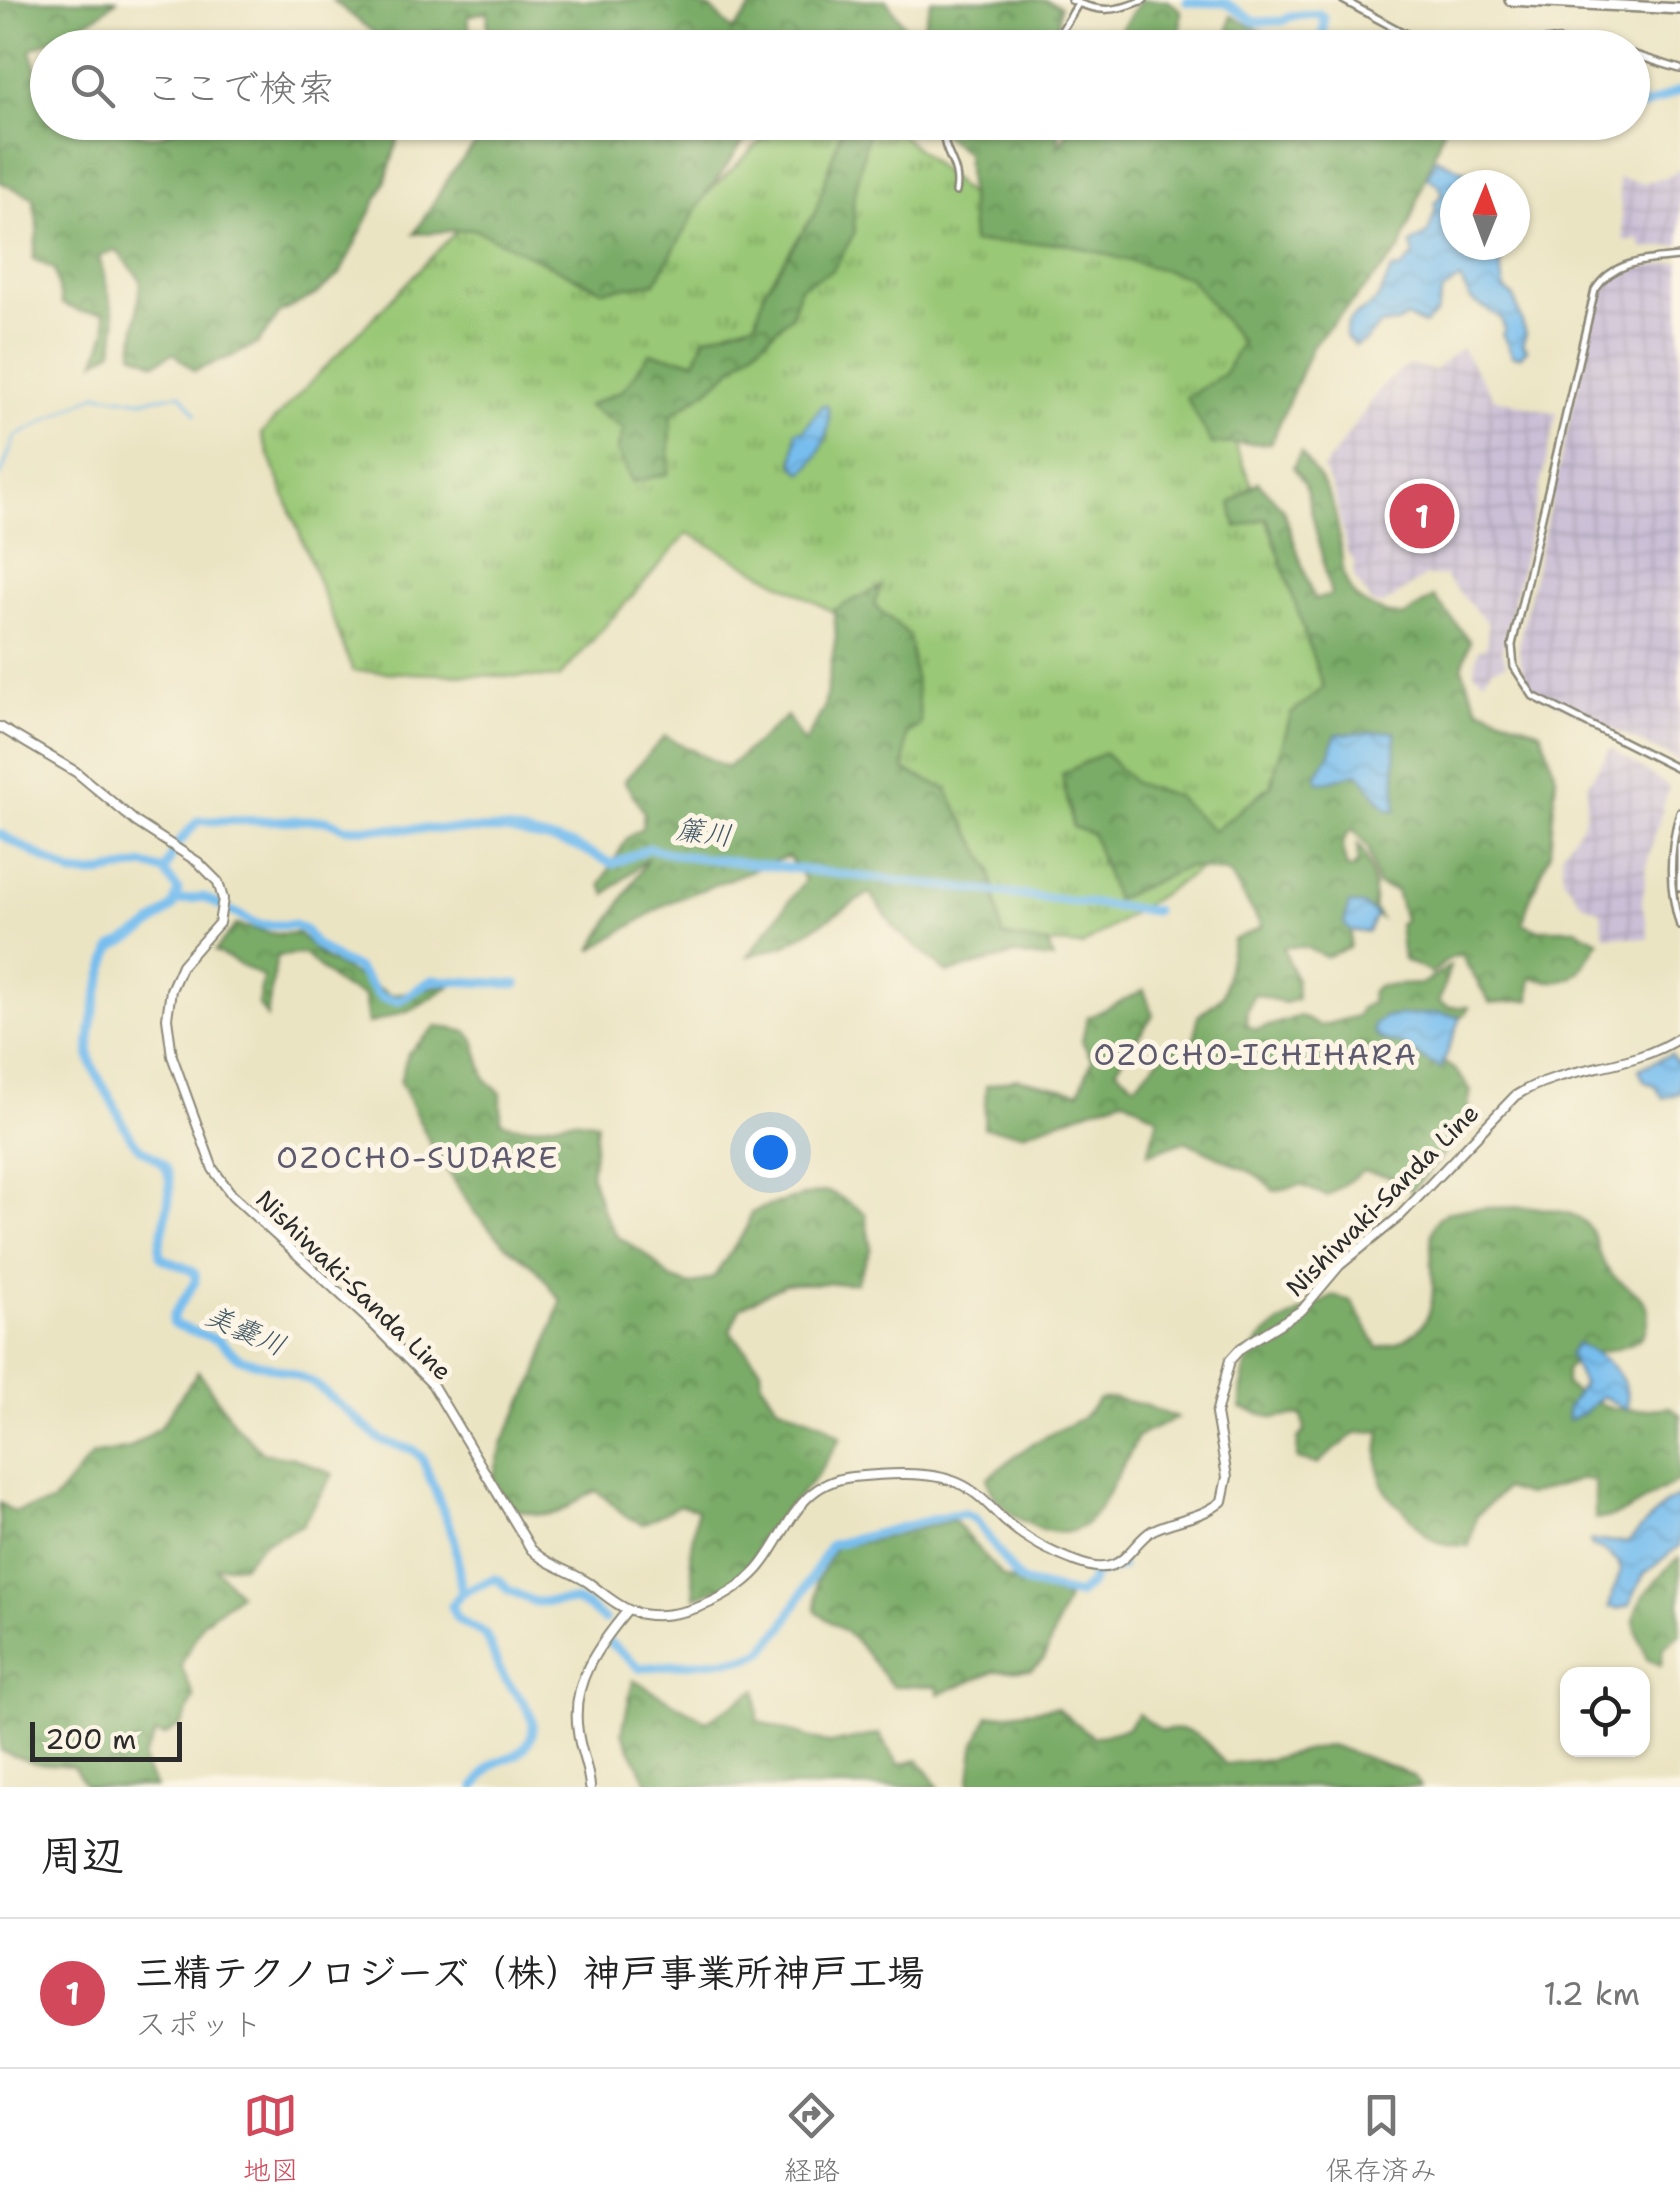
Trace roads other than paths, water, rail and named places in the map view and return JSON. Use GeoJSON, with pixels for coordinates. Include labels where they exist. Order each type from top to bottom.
{"type":"FeatureCollection","features":[{"type":"Feature","properties":{"kind":"highway"},"geometry":{"type":"LineString","coordinates":[[1510,0],[1680,9]]}},
{"type":"Feature","properties":{"kind":"main road","name":"Nishiwaki-Sanda Line"},"geometry":{"type":"LineString","coordinates":[[0,727],[76,772],[136,822],[198,862],[218,882],[222,899],[219,923],[175,977],[167,1031],[172,1056],[217,1176],[232,1195],[366,1317],[432,1384],[530,1549],[628,1610],[656,1615],[679,1612],[732,1590],[757,1571],[783,1526],[811,1494],[830,1482],[857,1477],[924,1476],[955,1481],[972,1490],[1040,1547],[1093,1567],[1117,1564],[1148,1533],[1216,1506],[1226,1494],[1228,1477],[1216,1414],[1227,1367],[1241,1348],[1305,1307],[1340,1265],[1399,1217],[1515,1096],[1533,1086],[1646,1055],[1680,1037]]}},
{"type":"Feature","properties":{"kind":"main road"},"geometry":{"type":"LineString","coordinates":[[590,1787],[577,1730],[579,1692],[594,1653],[628,1610]]}},
{"type":"Feature","properties":{"kind":"street"},"geometry":{"type":"LineString","coordinates":[[1070,0],[1108,12],[1144,0]]}},
{"type":"Feature","properties":{"kind":"street"},"geometry":{"type":"LineString","coordinates":[[1343,0],[1398,30]]}},
{"type":"Feature","properties":{"kind":"street"},"geometry":{"type":"LineString","coordinates":[[1063,30],[1078,4]]}},
{"type":"Feature","properties":{"kind":"street"},"geometry":{"type":"LineString","coordinates":[[1650,60],[1680,70]]}},
{"type":"Feature","properties":{"kind":"street"},"geometry":{"type":"LineString","coordinates":[[944,140],[958,170],[956,192]]}},
{"type":"Feature","properties":{"kind":"street"},"geometry":{"type":"LineString","coordinates":[[1680,257],[1617,268],[1601,280],[1591,299],[1512,645],[1514,666],[1532,696],[1680,770]]}},
{"type":"Feature","properties":{"kind":"street"},"geometry":{"type":"LineString","coordinates":[[1680,812],[1670,879],[1680,926]]}},
{"type":"Feature","properties":{"kind":"street"},"geometry":{"type":"LineString","coordinates":[[1680,846],[1680,888]]}},
{"type":"Feature","properties":{"kind":"water"},"geometry":{"type":"Polygon","coordinates":[[[1436,158],[1462,170],[1440,170],[1440,188],[1427,177],[1436,158]]]}},
{"type":"Feature","properties":{"kind":"water"},"geometry":{"type":"Polygon","coordinates":[[[1440,197],[1440,260],[1502,260],[1505,289],[1514,298],[1526,334],[1522,344],[1527,349],[1521,356],[1513,356],[1502,334],[1505,330],[1501,318],[1470,299],[1460,279],[1442,292],[1436,314],[1424,325],[1406,317],[1397,323],[1379,325],[1366,341],[1355,346],[1346,337],[1351,319],[1376,301],[1392,270],[1401,269],[1414,255],[1411,244],[1428,233],[1434,203],[1440,197]]]}},
{"type":"Feature","properties":{"kind":"water"},"geometry":{"type":"Polygon","coordinates":[[[822,405],[827,405],[829,414],[827,432],[815,460],[803,473],[794,465],[796,431],[804,430],[822,405]]]}},
{"type":"Feature","properties":{"kind":"water"},"geometry":{"type":"Polygon","coordinates":[[[1395,731],[1396,811],[1386,808],[1359,773],[1319,782],[1316,777],[1336,734],[1395,731]]]}},
{"type":"Feature","properties":{"kind":"water"},"geometry":{"type":"Polygon","coordinates":[[[1349,904],[1363,905],[1376,915],[1368,932],[1351,931],[1344,924],[1349,904]]]}},
{"type":"Feature","properties":{"kind":"water"},"geometry":{"type":"Polygon","coordinates":[[[1438,1013],[1461,1017],[1441,1069],[1400,1044],[1381,1040],[1374,1034],[1374,1025],[1384,1017],[1438,1013]]]}},
{"type":"Feature","properties":{"kind":"water"},"geometry":{"type":"Polygon","coordinates":[[[1671,1054],[1676,1063],[1680,1062],[1680,1093],[1663,1098],[1656,1087],[1644,1081],[1639,1069],[1671,1054]]]}},
{"type":"Feature","properties":{"kind":"water"},"geometry":{"type":"Polygon","coordinates":[[[1577,1343],[1606,1361],[1620,1377],[1625,1386],[1627,1410],[1602,1396],[1584,1413],[1568,1420],[1567,1408],[1583,1384],[1569,1354],[1577,1343]]]}},
{"type":"Feature","properties":{"kind":"water"},"geometry":{"type":"Polygon","coordinates":[[[1680,1496],[1680,1545],[1644,1574],[1629,1605],[1609,1607],[1619,1563],[1591,1546],[1590,1541],[1628,1542],[1666,1503],[1680,1496]]]}},
{"type":"Feature","properties":{"kind":"waterway"},"geometry":{"type":"LineString","coordinates":[[1187,2],[1226,3],[1255,22],[1320,14],[1324,17],[1323,30]]}},
{"type":"Feature","properties":{"kind":"waterway"},"geometry":{"type":"LineString","coordinates":[[1650,104],[1680,90]]}},
{"type":"Feature","properties":{"kind":"waterway"},"geometry":{"type":"LineString","coordinates":[[0,478],[15,437],[97,394],[142,400],[181,394],[196,414]]}},
{"type":"Feature","properties":{"kind":"waterway","name":"簾川"},"geometry":{"type":"LineString","coordinates":[[164,871],[179,842],[198,821],[327,820],[345,828],[507,830],[573,845],[613,864],[649,848],[677,855],[1154,911]]}},
{"type":"Feature","properties":{"kind":"waterway","name":"美嚢川"},"geometry":{"type":"LineString","coordinates":[[0,834],[73,874],[144,865],[164,871],[178,890],[173,907],[145,930],[112,948],[90,1038],[91,1062],[129,1134],[139,1147],[160,1161],[169,1178],[159,1252],[165,1260],[195,1274],[195,1282],[173,1316],[173,1324],[218,1340],[239,1358],[314,1383],[382,1441],[414,1450],[422,1458],[454,1538],[462,1593],[452,1605],[453,1612],[460,1621],[485,1634],[500,1671],[527,1707],[533,1726],[521,1751],[493,1765],[475,1787]]}},
{"type":"Feature","properties":{"kind":"waterway"},"geometry":{"type":"LineString","coordinates":[[178,901],[203,897],[259,925],[294,925],[305,930],[315,944],[356,968],[380,997],[399,1001],[432,980],[517,984]]}},
{"type":"Feature","properties":{"kind":"waterway"},"geometry":{"type":"LineString","coordinates":[[610,1643],[640,1668],[748,1658],[762,1652],[783,1627],[830,1545],[951,1515],[965,1514],[975,1519],[1024,1583],[1078,1595],[1092,1582],[1092,1575],[1121,1567]]}},
{"type":"Feature","properties":{"kind":"waterway"},"geometry":{"type":"LineString","coordinates":[[462,1593],[499,1580],[508,1590],[535,1602],[574,1601],[604,1620]]}},
{"type":"Feature","properties":{"kind":"place","name":"三精テクノロジーズ（株）神戸事業所神戸工場"},"geometry":{"type":"Point","coordinates":[1422,516]}},
{"type":"Feature","properties":{"kind":"district","name":"OZOCHO-ICHIHARA"},"geometry":{"type":"Point","coordinates":[1256,1055]}},
{"type":"Feature","properties":{"kind":"district","name":"OZOCHO-SUDARE"},"geometry":{"type":"Point","coordinates":[418,1158]}}]}
